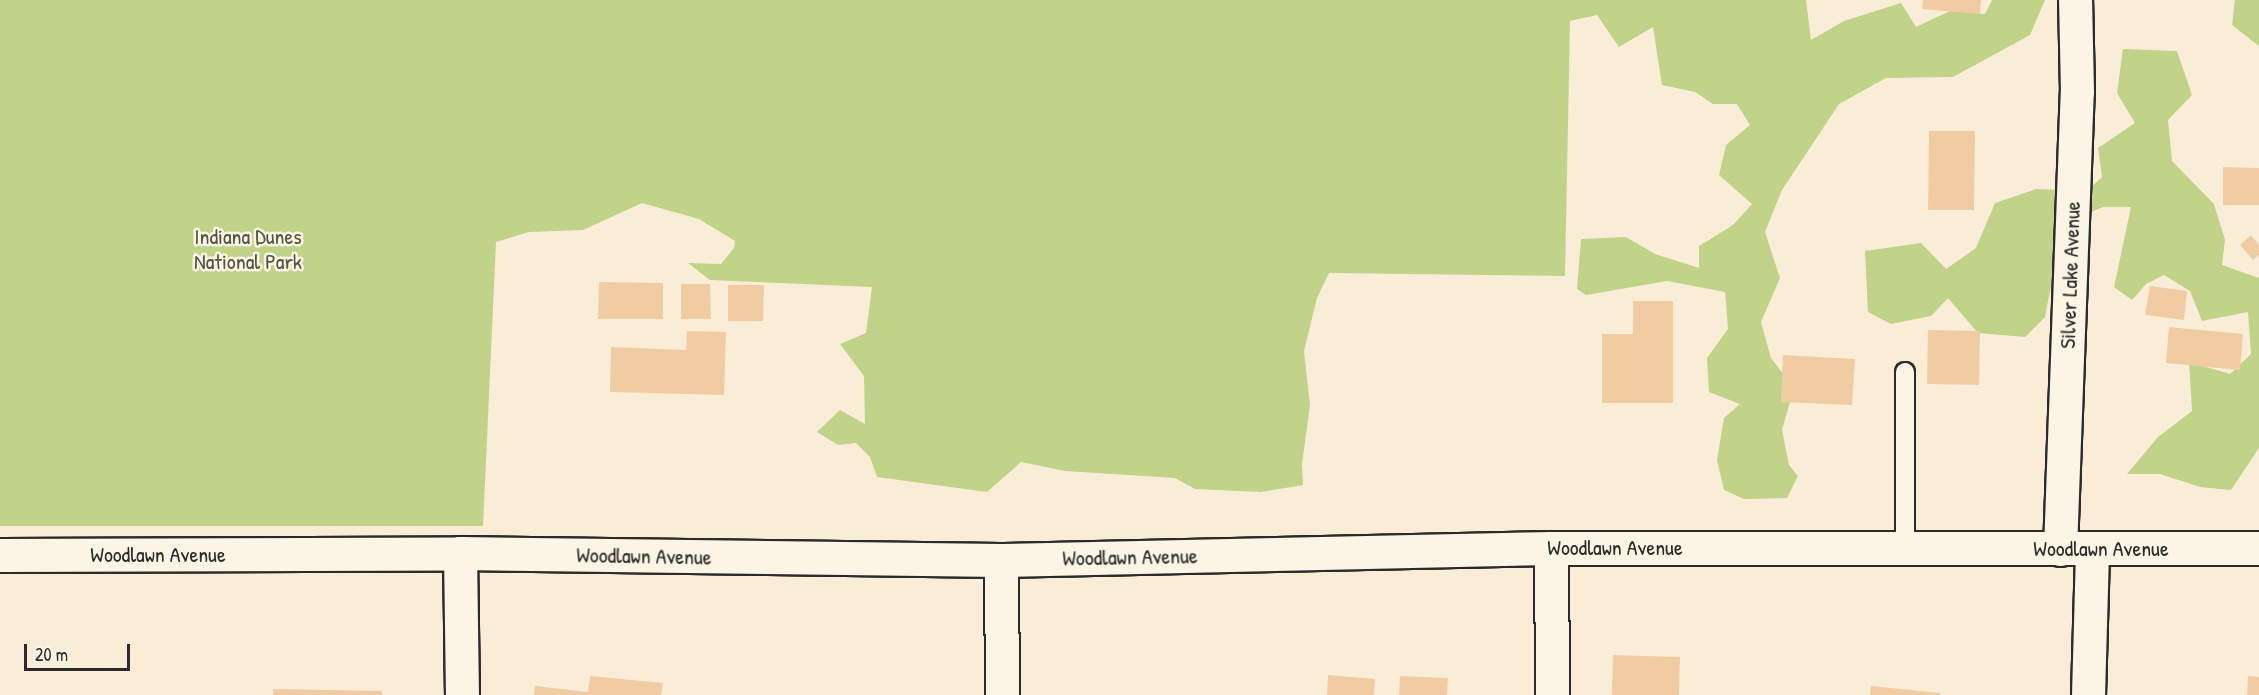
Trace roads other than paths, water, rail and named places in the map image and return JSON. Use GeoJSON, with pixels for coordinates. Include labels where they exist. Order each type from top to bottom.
{"type":"FeatureCollection","features":[{"type":"Feature","properties":{"kind":"street","name":"Silver Lake Avenue"},"geometry":{"type":"LineString","coordinates":[[2075,0],[2077,92],[2076,549],[2088,695]]}},
{"type":"Feature","properties":{"kind":"street","name":"Woodlawn Avenue"},"geometry":{"type":"LineString","coordinates":[[0,555],[460,553],[1001,560],[1551,548],[2259,548]]}},
{"type":"Feature","properties":{"kind":"street"},"geometry":{"type":"LineString","coordinates":[[1551,548],[1552,695]]}},
{"type":"Feature","properties":{"kind":"street"},"geometry":{"type":"LineString","coordinates":[[460,553],[462,695]]}},
{"type":"Feature","properties":{"kind":"street"},"geometry":{"type":"LineString","coordinates":[[1001,560],[1002,695]]}},
{"type":"Feature","properties":{"kind":"lane"},"geometry":{"type":"LineString","coordinates":[[1905,372],[1905,549]]}},
{"type":"Feature","properties":{"kind":"park label","name":"Indiana Dunes National Park"},"geometry":{"type":"Point","coordinates":[248,248]}}]}
